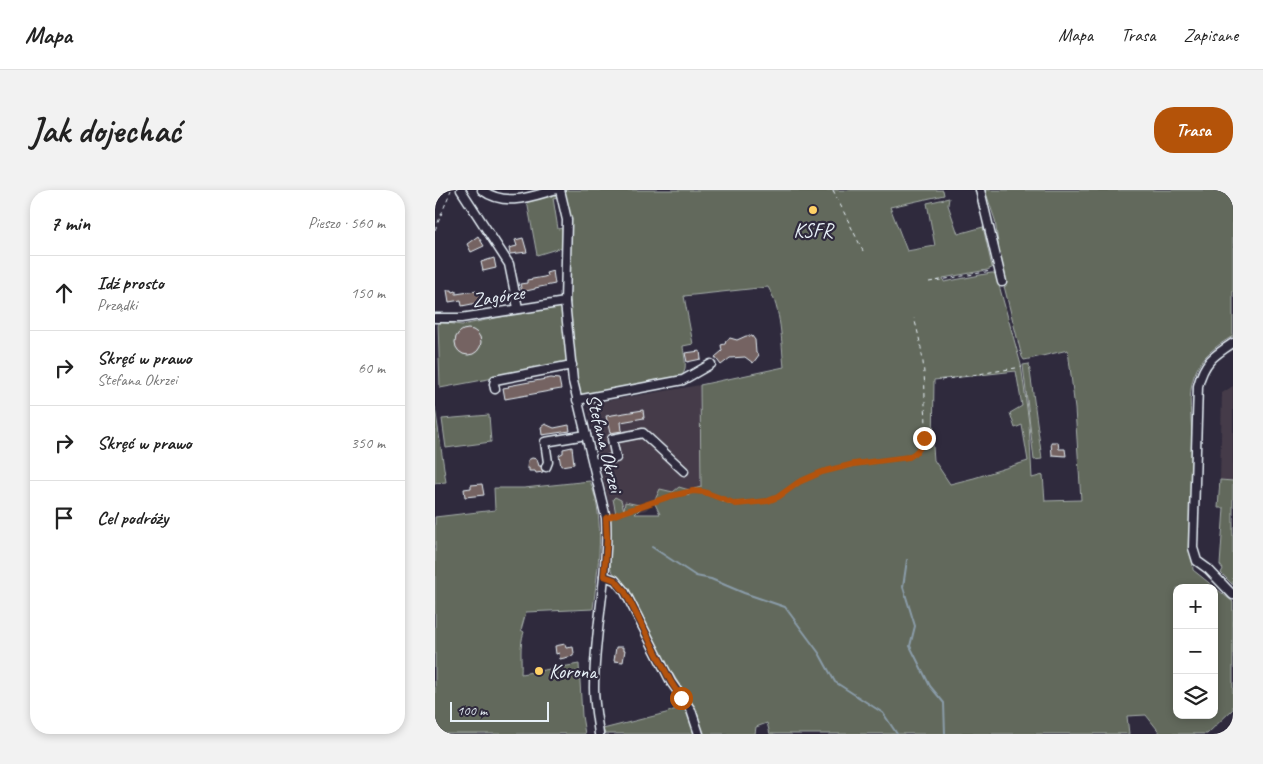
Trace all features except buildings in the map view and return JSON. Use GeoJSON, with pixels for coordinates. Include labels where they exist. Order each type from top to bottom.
{"type":"FeatureCollection","features":[{"type":"Feature","properties":{"kind":"street"},"geometry":{"type":"LineString","coordinates":[[461,190],[509,264],[518,308]]}},
{"type":"Feature","properties":{"kind":"street"},"geometry":{"type":"LineString","coordinates":[[482,190],[496,197],[509,200],[520,200],[554,190]]}},
{"type":"Feature","properties":{"kind":"street","name":"Stefana Okrzei"},"geometry":{"type":"LineString","coordinates":[[560,190],[567,220],[565,302],[571,365],[577,400],[606,518],[607,539],[594,672],[599,734]]}},
{"type":"Feature","properties":{"kind":"street"},"geometry":{"type":"LineString","coordinates":[[980,190],[1002,282]]}},
{"type":"Feature","properties":{"kind":"street","name":"Zagórze"},"geometry":{"type":"LineString","coordinates":[[435,318],[461,318],[565,302]]}},
{"type":"Feature","properties":{"kind":"street"},"geometry":{"type":"LineString","coordinates":[[1233,343],[1212,357],[1202,373],[1199,386],[1193,548],[1197,561],[1208,569],[1233,595]]}},
{"type":"Feature","properties":{"kind":"street"},"geometry":{"type":"LineString","coordinates":[[577,400],[683,380],[711,364]]}},
{"type":"Feature","properties":{"kind":"street"},"geometry":{"type":"LineString","coordinates":[[495,389],[495,380],[571,365]]}},
{"type":"Feature","properties":{"kind":"street"},"geometry":{"type":"LineString","coordinates":[[593,463],[616,458],[612,439],[643,433],[684,470]]}},
{"type":"Feature","properties":{"kind":"street"},"geometry":{"type":"LineString","coordinates":[[547,467],[545,442],[586,436]]}},
{"type":"Feature","properties":{"kind":"street"},"geometry":{"type":"LineString","coordinates":[[604,576],[615,580],[625,592],[671,682],[691,710],[699,734]]}},
{"type":"Feature","properties":{"kind":"path"},"geometry":{"type":"LineString","coordinates":[[435,230],[451,190]]}},
{"type":"Feature","properties":{"kind":"path"},"geometry":{"type":"LineString","coordinates":[[833,190],[864,253]]}},
{"type":"Feature","properties":{"kind":"path"},"geometry":{"type":"LineString","coordinates":[[929,282],[999,269]]}},
{"type":"Feature","properties":{"kind":"path"},"geometry":{"type":"LineString","coordinates":[[606,518],[671,496],[693,491],[704,492],[736,504],[768,501],[778,497],[799,482],[822,472],[854,464],[909,457],[916,454],[921,446],[926,424],[924,364],[914,318]]}},
{"type":"Feature","properties":{"kind":"path"},"geometry":{"type":"LineString","coordinates":[[941,380],[1022,367]]}},
{"type":"Feature","properties":{"kind":"shaded area"},"geometry":{"type":"Polygon","coordinates":[[[700,385],[701,489],[657,499],[646,510],[612,518],[587,404],[700,385]]]}},
{"type":"Feature","properties":{"kind":"shaded area"},"geometry":{"type":"Polygon","coordinates":[[[1233,386],[1233,481],[1220,480],[1222,393],[1233,386]]]}},
{"type":"Feature","properties":{"kind":"green space"},"geometry":{"type":"Polygon","coordinates":[[[560,190],[943,190],[944,195],[890,207],[907,251],[935,246],[927,203],[949,198],[948,205],[958,234],[983,227],[992,267],[994,267],[943,278],[944,282],[995,273],[1021,365],[1029,423],[1032,478],[1043,475],[1045,501],[1081,500],[1075,409],[1068,350],[1024,360],[1022,357],[1003,282],[995,220],[985,190],[1233,190],[1233,336],[1205,357],[1194,376],[1190,400],[1193,570],[1210,584],[1173,584],[1173,719],[1218,719],[1218,590],[1233,602],[1233,709],[1207,734],[1161,734],[1146,715],[1127,716],[1129,734],[770,734],[767,723],[756,727],[755,734],[703,734],[697,713],[661,655],[625,586],[611,570],[609,557],[609,515],[616,514],[613,499],[615,497],[621,500],[624,510],[625,502],[639,505],[641,508],[635,514],[660,514],[654,502],[660,489],[673,492],[679,487],[689,490],[686,493],[688,496],[694,489],[701,487],[700,385],[784,367],[780,326],[773,296],[768,287],[684,296],[693,344],[683,346],[685,367],[680,378],[581,395],[571,360],[565,302],[567,220],[560,190]],[[1016,371],[934,380],[934,460],[950,484],[1028,461],[1022,425],[1015,428],[1010,413],[1022,406],[1016,371]]]}},
{"type":"Feature","properties":{"kind":"green space"},"geometry":{"type":"Polygon","coordinates":[[[554,192],[558,194],[558,197],[553,198],[558,229],[562,228],[563,247],[537,255],[527,201],[554,192]]]}},
{"type":"Feature","properties":{"kind":"green space"},"geometry":{"type":"Polygon","coordinates":[[[564,304],[569,364],[440,388],[438,322],[462,325],[564,304]]]}},
{"type":"Feature","properties":{"kind":"green space"},"geometry":{"type":"Polygon","coordinates":[[[1029,364],[1042,459],[1034,460],[1023,365],[1029,364]]]}},
{"type":"Feature","properties":{"kind":"green space"},"geometry":{"type":"Polygon","coordinates":[[[435,407],[446,482],[435,483],[435,407]]]}},
{"type":"Feature","properties":{"kind":"green space"},"geometry":{"type":"Polygon","coordinates":[[[489,415],[491,442],[446,448],[442,419],[489,415]]]}},
{"type":"Feature","properties":{"kind":"green space"},"geometry":{"type":"Polygon","coordinates":[[[1220,480],[1233,481],[1233,585],[1221,573],[1223,569],[1220,565],[1224,508],[1218,508],[1220,480]]]}},
{"type":"Feature","properties":{"kind":"green space"},"geometry":{"type":"Polygon","coordinates":[[[590,481],[595,496],[599,528],[593,609],[526,612],[521,630],[524,632],[521,648],[521,674],[579,664],[585,734],[435,734],[435,517],[495,510],[494,488],[524,488],[590,481]]]}},
{"type":"Feature","properties":{"kind":"green space"},"geometry":{"type":"Polygon","coordinates":[[[683,706],[691,719],[695,734],[605,734],[603,729],[666,713],[683,706]]]}},
{"type":"Feature","properties":{"kind":"waterway"},"geometry":{"type":"LineString","coordinates":[[652,547],[696,576],[711,579],[785,607],[819,653],[835,682],[883,713],[897,734]]}},
{"type":"Feature","properties":{"kind":"waterway"},"geometry":{"type":"LineString","coordinates":[[907,560],[903,587],[915,626],[910,646],[930,686],[944,703],[945,734]]}},
{"type":"Feature","properties":{"kind":"place","name":"KSFR"},"geometry":{"type":"Point","coordinates":[813,210]}},
{"type":"Feature","properties":{"kind":"place","name":"Korona"},"geometry":{"type":"Point","coordinates":[539,671]}},
{"type":"Feature","properties":{"kind":"route"},"geometry":{"type":"LineString","coordinates":[[681,698],[625,592],[615,580],[604,576],[607,539],[606,518],[671,496],[693,491],[704,492],[736,504],[768,501],[778,497],[799,482],[822,472],[854,464],[909,457],[916,454],[924,438]]}}]}
